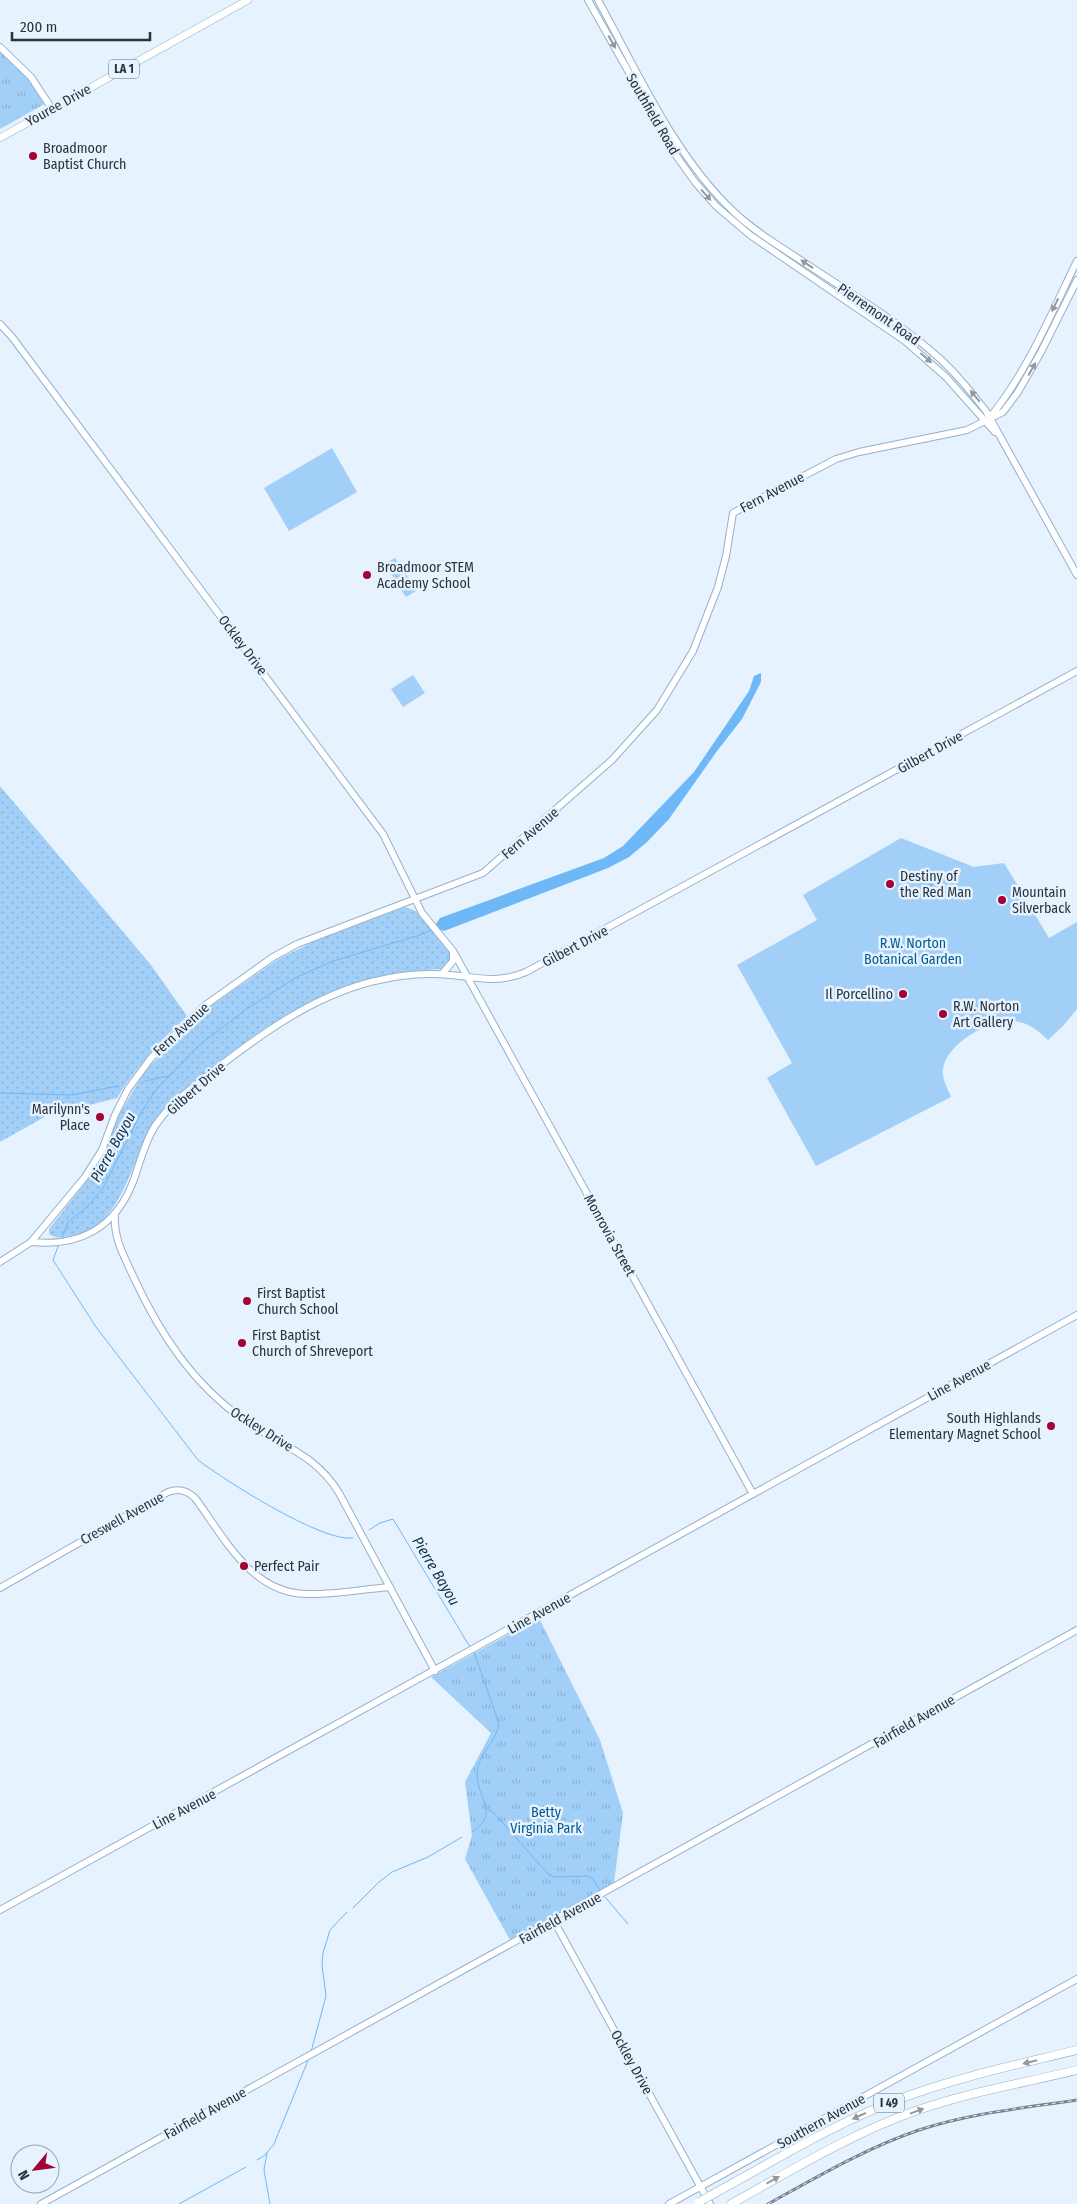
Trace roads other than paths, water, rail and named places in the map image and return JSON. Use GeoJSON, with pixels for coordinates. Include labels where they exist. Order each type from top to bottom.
{"type":"FeatureCollection","features":[{"type":"Feature","properties":{"kind":"highway","name":"I 49"},"geometry":{"type":"LineString","coordinates":[[697,2203],[836,2127],[892,2102],[950,2082],[1077,2050]]}},
{"type":"Feature","properties":{"kind":"highway","name":"I 49"},"geometry":{"type":"LineString","coordinates":[[731,2204],[829,2149],[901,2116],[958,2098],[1077,2070]]}},
{"type":"Feature","properties":{"kind":"main road","name":"Youree Drive"},"geometry":{"type":"LineString","coordinates":[[0,138],[248,0]]}},
{"type":"Feature","properties":{"kind":"street","name":"Southfield Road"},"geometry":{"type":"LineString","coordinates":[[588,0],[654,118],[690,174],[702,191],[730,218]]}},
{"type":"Feature","properties":{"kind":"street","name":"Southfield Road"},"geometry":{"type":"LineString","coordinates":[[598,0],[661,114],[696,170],[735,213]]}},
{"type":"Feature","properties":{"kind":"street"},"geometry":{"type":"LineString","coordinates":[[0,47],[32,77],[52,109]]}},
{"type":"Feature","properties":{"kind":"street"},"geometry":{"type":"LineString","coordinates":[[628,72],[635,68]]}},
{"type":"Feature","properties":{"kind":"street"},"geometry":{"type":"LineString","coordinates":[[654,118],[661,114]]}},
{"type":"Feature","properties":{"kind":"street"},"geometry":{"type":"LineString","coordinates":[[690,174],[696,170]]}},
{"type":"Feature","properties":{"kind":"street","name":"Pierremont Road"},"geometry":{"type":"LineString","coordinates":[[735,213],[904,331],[946,365],[974,396],[1022,475],[1077,574]]}},
{"type":"Feature","properties":{"kind":"street","name":"Pierremont Road"},"geometry":{"type":"LineString","coordinates":[[730,218],[756,240],[900,336],[946,377],[987,419]]}},
{"type":"Feature","properties":{"kind":"street"},"geometry":{"type":"LineString","coordinates":[[987,419],[1029,357],[1077,261]]}},
{"type":"Feature","properties":{"kind":"street"},"geometry":{"type":"LineString","coordinates":[[825,287],[829,279]]}},
{"type":"Feature","properties":{"kind":"street","name":"Fern Avenue"},"geometry":{"type":"LineString","coordinates":[[31,1242],[94,1164],[119,1106],[139,1072],[193,1016],[285,950],[415,900],[488,869],[602,770],[643,727],[680,674],[703,629],[718,587],[726,556],[733,513],[836,459],[859,452],[967,430],[1006,410],[1041,352],[1077,280]]}},
{"type":"Feature","properties":{"kind":"street","name":"Ockley Drive"},"geometry":{"type":"LineString","coordinates":[[0,324],[18,345],[373,819],[390,847],[425,917],[451,948],[467,977]]}},
{"type":"Feature","properties":{"kind":"street"},"geometry":{"type":"LineString","coordinates":[[900,336],[904,331]]}},
{"type":"Feature","properties":{"kind":"street","name":"Gilbert Drive"},"geometry":{"type":"LineString","coordinates":[[115,1214],[132,1185],[148,1138],[164,1115],[201,1081],[280,1022],[322,998],[371,981],[411,975],[442,974],[499,980],[526,972],[1077,671]]}},
{"type":"Feature","properties":{"kind":"street"},"geometry":{"type":"LineString","coordinates":[[442,974],[453,961],[451,948]]}},
{"type":"Feature","properties":{"kind":"street","name":"Monrovia Street"},"geometry":{"type":"LineString","coordinates":[[467,977],[754,1494]]}},
{"type":"Feature","properties":{"kind":"street"},"geometry":{"type":"LineString","coordinates":[[0,1262],[31,1242],[63,1241],[96,1231],[115,1214]]}},
{"type":"Feature","properties":{"kind":"street","name":"Ockley Drive"},"geometry":{"type":"LineString","coordinates":[[115,1214],[114,1226],[118,1244],[148,1308],[178,1357],[196,1378],[226,1406],[261,1431],[306,1456],[327,1476],[339,1493],[435,1671]]}},
{"type":"Feature","properties":{"kind":"street","name":"Line Avenue"},"geometry":{"type":"LineString","coordinates":[[0,1910],[463,1656],[1077,1315]]}},
{"type":"Feature","properties":{"kind":"street","name":"Creswell Avenue"},"geometry":{"type":"LineString","coordinates":[[0,1588],[168,1492],[180,1490],[191,1494],[195,1498],[247,1567],[261,1580],[272,1586],[289,1592],[306,1594],[390,1587]]}},
{"type":"Feature","properties":{"kind":"street","name":"Fairfield Avenue"},"geometry":{"type":"LineString","coordinates":[[41,2204],[1077,1630]]}},
{"type":"Feature","properties":{"kind":"street","name":"Ockley Drive"},"geometry":{"type":"LineString","coordinates":[[554,1921],[710,2204]]}},
{"type":"Feature","properties":{"kind":"street","name":"Southern Avenue"},"geometry":{"type":"LineString","coordinates":[[669,2204],[1077,1980]]}},
{"type":"Feature","properties":{"kind":"waterway","name":"Pierre Bayou"},"geometry":{"type":"LineString","coordinates":[[62,1238],[68,1222],[87,1207],[103,1188],[141,1113],[155,1091],[198,1046],[248,1008],[297,977],[333,961],[420,935],[433,929]]}},
{"type":"Feature","properties":{"kind":"waterway"},"geometry":{"type":"LineString","coordinates":[[145,1081],[169,1076]]}},
{"type":"Feature","properties":{"kind":"waterway"},"geometry":{"type":"LineString","coordinates":[[0,1093],[72,1095],[118,1086]]}},
{"type":"Feature","properties":{"kind":"waterway","name":"Pierre Bayou"},"geometry":{"type":"LineString","coordinates":[[59,1244],[53,1260],[96,1327],[198,1460],[251,1495],[298,1521],[339,1537],[353,1538]]}},
{"type":"Feature","properties":{"kind":"waterway","name":"Pierre Bayou"},"geometry":{"type":"LineString","coordinates":[[369,1530],[380,1523],[393,1519],[470,1647]]}},
{"type":"Feature","properties":{"kind":"waterway"},"geometry":{"type":"LineString","coordinates":[[472,1832],[485,1819],[486,1812],[478,1782],[478,1766],[499,1724],[474,1652]]}},
{"type":"Feature","properties":{"kind":"waterway"},"geometry":{"type":"LineString","coordinates":[[487,1809],[493,1812],[549,1875],[556,1877],[589,1876],[600,1890]]}},
{"type":"Feature","properties":{"kind":"waterway"},"geometry":{"type":"LineString","coordinates":[[353,1908],[392,1872],[428,1857],[462,1837]]}},
{"type":"Feature","properties":{"kind":"waterway"},"geometry":{"type":"LineString","coordinates":[[605,1897],[628,1924]]}},
{"type":"Feature","properties":{"kind":"waterway"},"geometry":{"type":"LineString","coordinates":[[311,2052],[326,1996],[322,1965],[323,1953],[330,1930],[347,1912]]}},
{"type":"Feature","properties":{"kind":"waterway"},"geometry":{"type":"LineString","coordinates":[[257,2160],[264,2156],[274,2144],[309,2058]]}},
{"type":"Feature","properties":{"kind":"waterway"},"geometry":{"type":"LineString","coordinates":[[267,2153],[264,2170],[270,2204]]}},
{"type":"Feature","properties":{"kind":"waterway"},"geometry":{"type":"LineString","coordinates":[[179,2204],[246,2167]]}},
{"type":"Feature","properties":{"kind":"railway"},"geometry":{"type":"LineString","coordinates":[[768,2204],[861,2154],[919,2130],[977,2115],[1077,2100]]}},
{"type":"Feature","properties":{"kind":"place","name":"Broadmoor Baptist Church"},"geometry":{"type":"Point","coordinates":[33,156]}},
{"type":"Feature","properties":{"kind":"place","name":"Broadmoor STEM Academy School"},"geometry":{"type":"Point","coordinates":[367,575]}},
{"type":"Feature","properties":{"kind":"place","name":"Destiny of the Red Man"},"geometry":{"type":"Point","coordinates":[890,884]}},
{"type":"Feature","properties":{"kind":"place","name":"Mountain Silverback"},"geometry":{"type":"Point","coordinates":[1002,900]}},
{"type":"Feature","properties":{"kind":"place","name":"Il Porcellino"},"geometry":{"type":"Point","coordinates":[903,994]}},
{"type":"Feature","properties":{"kind":"place","name":"R.W. Norton Art Gallery"},"geometry":{"type":"Point","coordinates":[943,1014]}},
{"type":"Feature","properties":{"kind":"place","name":"Marilynn's Place"},"geometry":{"type":"Point","coordinates":[100,1117]}},
{"type":"Feature","properties":{"kind":"place","name":"First Baptist Church School"},"geometry":{"type":"Point","coordinates":[247,1301]}},
{"type":"Feature","properties":{"kind":"place","name":"First Baptist Church of Shreveport"},"geometry":{"type":"Point","coordinates":[242,1343]}},
{"type":"Feature","properties":{"kind":"place","name":"South Highlands Elementary Magnet School"},"geometry":{"type":"Point","coordinates":[1051,1426]}},
{"type":"Feature","properties":{"kind":"place","name":"Perfect Pair"},"geometry":{"type":"Point","coordinates":[244,1566]}},
{"type":"Feature","properties":{"kind":"park label","name":"R.W. Norton Botanical Garden"},"geometry":{"type":"Point","coordinates":[913,952]}},
{"type":"Feature","properties":{"kind":"park label","name":"Betty Virginia Park"},"geometry":{"type":"Point","coordinates":[546,1820]}}]}
